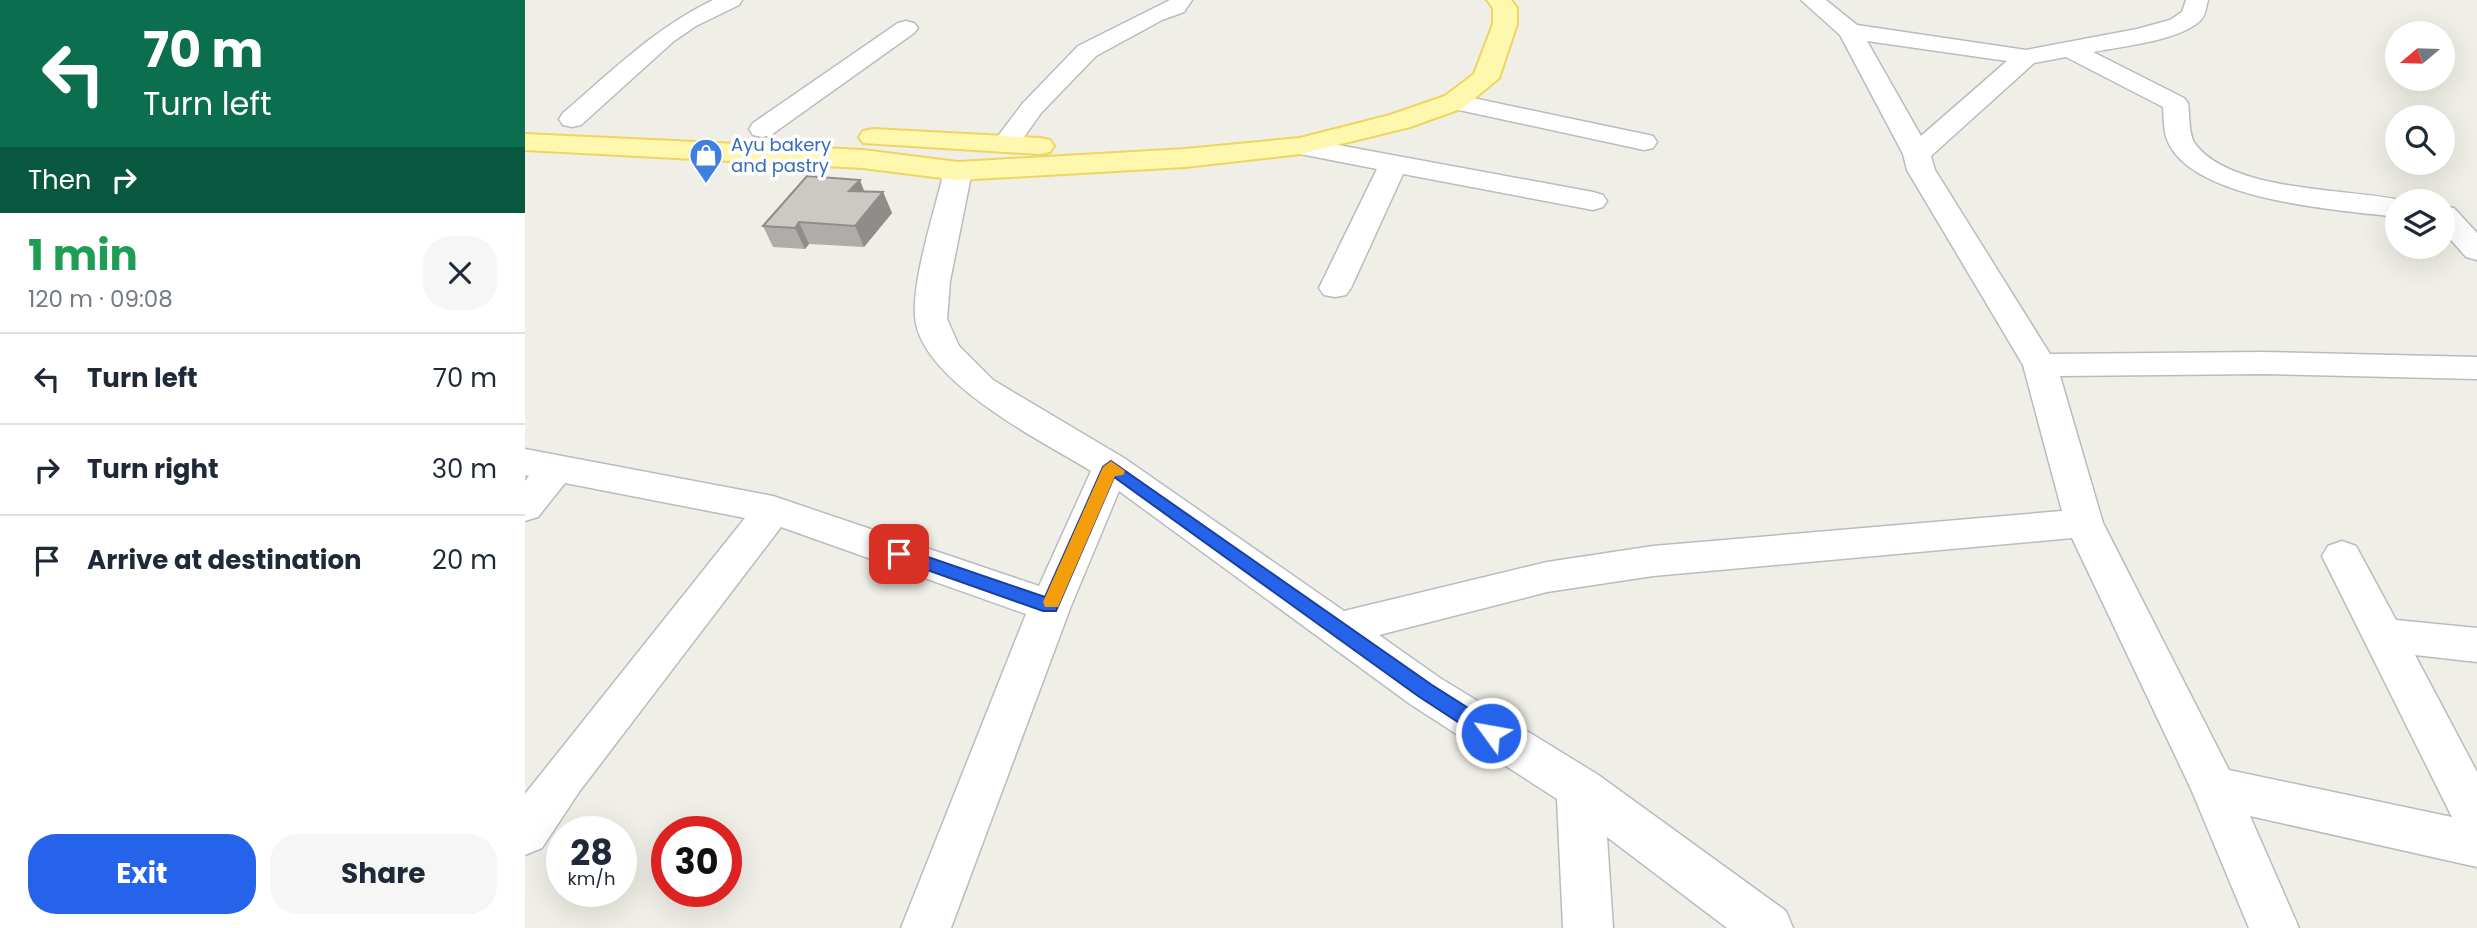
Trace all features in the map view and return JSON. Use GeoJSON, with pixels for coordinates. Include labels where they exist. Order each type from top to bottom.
{"type":"FeatureCollection","features":[{"type":"Feature","properties":{"kind":"main road"},"geometry":{"type":"LineString","coordinates":[[525,142],[863,159],[958,171],[1185,158],[1300,146],[1400,121],[1454,102],[1486,78],[1505,24],[1505,3]]}},
{"type":"Feature","properties":{"kind":"main road"},"geometry":{"type":"LineString","coordinates":[[525,117],[622,121]]}},
{"type":"Feature","properties":{"kind":"main road"},"geometry":{"type":"LineString","coordinates":[[685,124],[1185,158]]}},
{"type":"Feature","properties":{"kind":"main road"},"geometry":{"type":"LineString","coordinates":[[863,159],[883,138]]}},
{"type":"Feature","properties":{"kind":"street"},"geometry":{"type":"LineString","coordinates":[[692,0],[725,3]]}},
{"type":"Feature","properties":{"kind":"street"},"geometry":{"type":"LineString","coordinates":[[1006,144],[1033,108],[1087,51],[1176,6],[1181,0]]}},
{"type":"Feature","properties":{"kind":"street"},"geometry":{"type":"LineString","coordinates":[[1812,0],[1850,31],[1917,154],[1921,170],[2040,365],[2084,523],[2214,787],[2274,928]]}},
{"type":"Feature","properties":{"kind":"street"},"geometry":{"type":"LineString","coordinates":[[1850,31],[2026,57],[2178,25],[2193,15],[2197,0]]}},
{"type":"Feature","properties":{"kind":"street"},"geometry":{"type":"LineString","coordinates":[[572,119],[666,36],[688,21],[725,3]]}},
{"type":"Feature","properties":{"kind":"street"},"geometry":{"type":"LineString","coordinates":[[762,129],[906,28]]}},
{"type":"Feature","properties":{"kind":"street"},"geometry":{"type":"LineString","coordinates":[[2069,49],[2175,103],[2179,137],[2186,150],[2208,166],[2239,181],[2281,194],[2385,207]]}},
{"type":"Feature","properties":{"kind":"street"},"geometry":{"type":"LineString","coordinates":[[1917,154],[2026,57]]}},
{"type":"Feature","properties":{"kind":"street"},"geometry":{"type":"LineString","coordinates":[[1454,102],[1644,142]]}},
{"type":"Feature","properties":{"kind":"street"},"geometry":{"type":"LineString","coordinates":[[1300,146],[1593,201]]}},
{"type":"Feature","properties":{"kind":"street"},"geometry":{"type":"LineString","coordinates":[[1335,288],[1393,165]]}},
{"type":"Feature","properties":{"kind":"street"},"geometry":{"type":"LineString","coordinates":[[958,171],[933,293],[931,318],[944,350],[981,388],[1111,467],[1425,691],[1580,789],[1768,928]]}},
{"type":"Feature","properties":{"kind":"street"},"geometry":{"type":"LineString","coordinates":[[2455,216],[2477,219]]}},
{"type":"Feature","properties":{"kind":"street"},"geometry":{"type":"LineString","coordinates":[[2455,226],[2477,251]]}},
{"type":"Feature","properties":{"kind":"street"},"geometry":{"type":"LineString","coordinates":[[2040,365],[2263,363],[2477,368]]}},
{"type":"Feature","properties":{"kind":"street"},"geometry":{"type":"LineString","coordinates":[[525,507],[541,465],[773,510],[1050,606]]}},
{"type":"Feature","properties":{"kind":"street"},"geometry":{"type":"LineString","coordinates":[[926,928],[1050,606],[1111,467]]}},
{"type":"Feature","properties":{"kind":"street"},"geometry":{"type":"LineString","coordinates":[[525,833],[563,778],[773,510]]}},
{"type":"Feature","properties":{"kind":"street"},"geometry":{"type":"LineString","coordinates":[[1340,629],[1546,577],[1653,561],[2084,523]]}},
{"type":"Feature","properties":{"kind":"street"},"geometry":{"type":"LineString","coordinates":[[2341,556],[2477,819]]}},
{"type":"Feature","properties":{"kind":"street"},"geometry":{"type":"LineString","coordinates":[[2383,635],[2477,645]]}},
{"type":"Feature","properties":{"kind":"street"},"geometry":{"type":"LineString","coordinates":[[2214,787],[2477,845]]}},
{"type":"Feature","properties":{"kind":"street"},"geometry":{"type":"LineString","coordinates":[[1580,789],[1588,928]]}},
{"type":"Feature","properties":{"kind":"building"},"geometry":{"type":"Polygon","coordinates":[[[807,176],[860,180],[849,191],[883,192],[855,226],[799,222],[795,228],[763,226],[807,176]]]}},
{"type":"Feature","properties":{"kind":"slow traffic"},"geometry":{"type":"LineString","coordinates":[[1052,602],[1111,467],[1117,471]]}},
{"type":"Feature","properties":{"kind":"place","name":"Ayu bakery and pastry"},"geometry":{"type":"Point","coordinates":[706,185]}},
{"type":"Feature","properties":{"kind":"route"},"geometry":{"type":"LineString","coordinates":[[899,554],[1050,606],[1111,467],[1425,691],[1491,733]]}}]}
